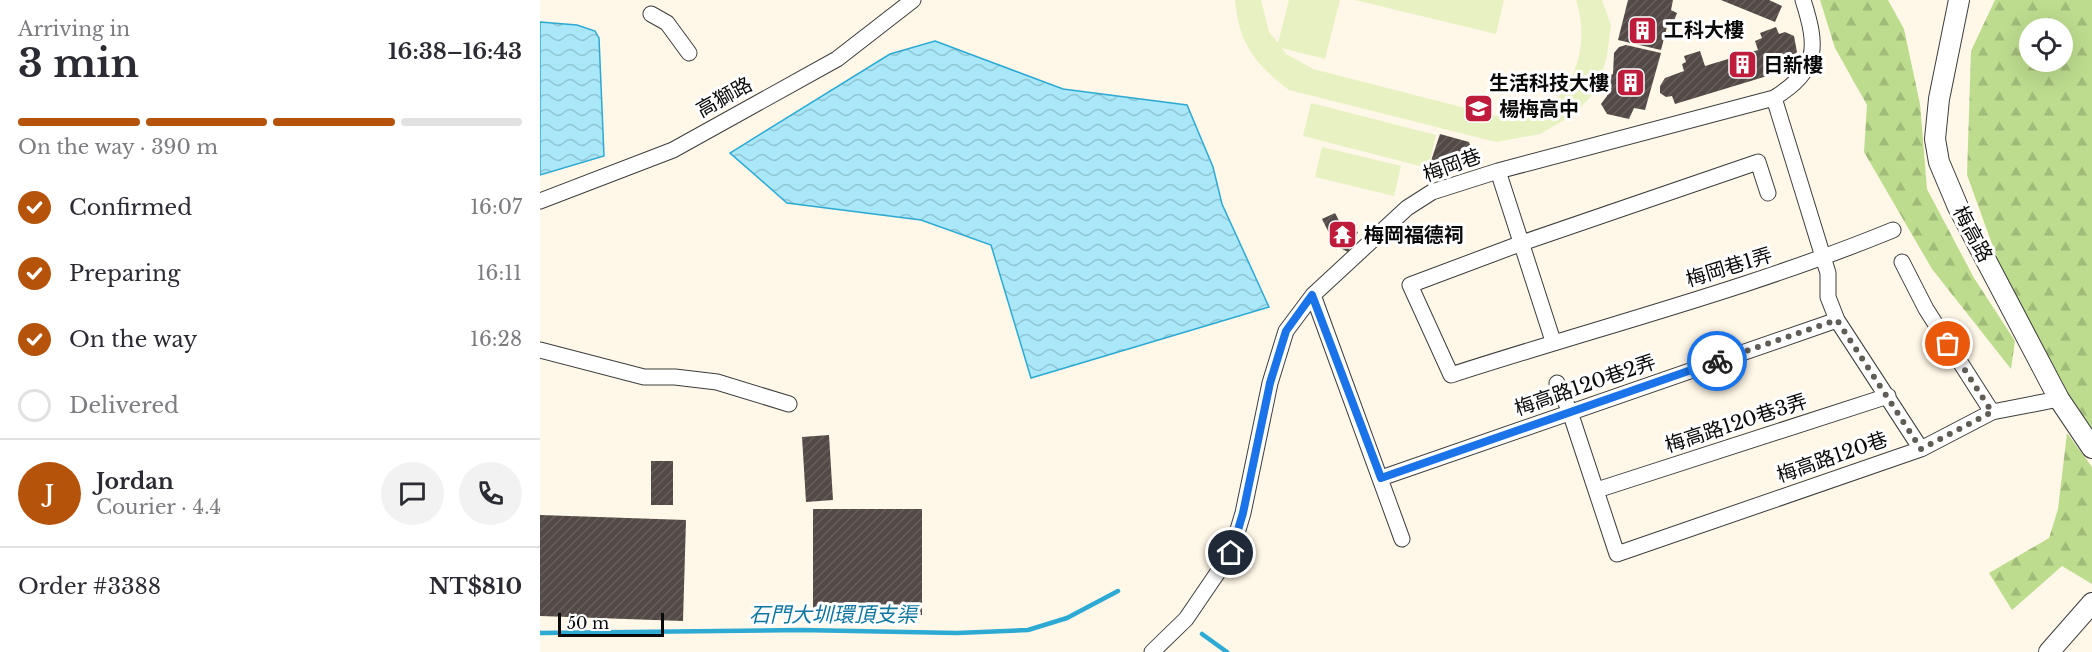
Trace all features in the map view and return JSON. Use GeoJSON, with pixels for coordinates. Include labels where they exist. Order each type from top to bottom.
{"type":"FeatureCollection","features":[{"type":"Feature","properties":{"kind":"street","name":"高獅路"},"geometry":{"type":"LineString","coordinates":[[540,201],[673,150],[837,58],[913,0]]}},
{"type":"Feature","properties":{"kind":"street","name":"梅岡巷"},"geometry":{"type":"LineString","coordinates":[[1152,652],[1186,619],[1231,553],[1243,513],[1270,383],[1286,331],[1312,295],[1407,208],[1432,192],[1498,171],[1774,98],[1797,84],[1813,54],[1813,31],[1803,0]]}},
{"type":"Feature","properties":{"kind":"street","name":"梅高路"},"geometry":{"type":"LineString","coordinates":[[1959,0],[1939,99],[1935,139],[1939,162],[1958,207],[2059,399],[2092,448]]}},
{"type":"Feature","properties":{"kind":"street"},"geometry":{"type":"LineString","coordinates":[[651,14],[667,23],[689,53]]}},
{"type":"Feature","properties":{"kind":"street"},"geometry":{"type":"LineString","coordinates":[[1774,98],[1828,273],[1828,297],[1837,320],[1921,449]]}},
{"type":"Feature","properties":{"kind":"street"},"geometry":{"type":"LineString","coordinates":[[1522,243],[1758,162],[1768,193]]}},
{"type":"Feature","properties":{"kind":"street"},"geometry":{"type":"LineString","coordinates":[[1498,171],[1553,341]]}},
{"type":"Feature","properties":{"kind":"street","name":"梅岡巷1弄"},"geometry":{"type":"LineString","coordinates":[[1522,243],[1410,285],[1451,375],[1553,341],[1823,259],[1893,230]]}},
{"type":"Feature","properties":{"kind":"street"},"geometry":{"type":"LineString","coordinates":[[1902,262],[1926,309],[1992,412]]}},
{"type":"Feature","properties":{"kind":"street"},"geometry":{"type":"LineString","coordinates":[[1312,295],[1402,539]]}},
{"type":"Feature","properties":{"kind":"street","name":"梅高路120巷2弄"},"geometry":{"type":"LineString","coordinates":[[1381,478],[1837,320]]}},
{"type":"Feature","properties":{"kind":"street"},"geometry":{"type":"LineString","coordinates":[[540,350],[644,377],[675,376],[717,382],[789,404]]}},
{"type":"Feature","properties":{"kind":"street"},"geometry":{"type":"LineString","coordinates":[[1557,383],[1570,412],[1597,490]]}},
{"type":"Feature","properties":{"kind":"street","name":"梅高路120巷3弄"},"geometry":{"type":"LineString","coordinates":[[1597,490],[1888,396]]}},
{"type":"Feature","properties":{"kind":"street","name":"梅高路120巷"},"geometry":{"type":"LineString","coordinates":[[1597,490],[1617,554],[1921,449],[1992,412],[2059,399]]}},
{"type":"Feature","properties":{"kind":"street"},"geometry":{"type":"LineString","coordinates":[[2049,652],[2092,603]]}},
{"type":"Feature","properties":{"kind":"green space"},"geometry":{"type":"Polygon","coordinates":[[[1235,0],[1261,0],[1269,32],[1278,43],[1289,0],[1340,0],[1325,59],[1282,48],[1286,54],[1313,69],[1512,120],[1532,115],[1548,106],[1562,93],[1572,77],[1581,39],[1576,0],[1602,0],[1611,25],[1607,56],[1597,89],[1575,114],[1540,134],[1496,142],[1289,90],[1258,62],[1251,52],[1240,29],[1235,0]]]}},
{"type":"Feature","properties":{"kind":"green space"},"geometry":{"type":"Polygon","coordinates":[[[1355,0],[1504,0],[1496,34],[1355,0]]]}},
{"type":"Feature","properties":{"kind":"green space"},"geometry":{"type":"Polygon","coordinates":[[[1820,0],[1888,0],[1904,29],[1920,104],[1927,189],[1974,278],[2015,341],[2011,369],[1932,269],[1864,152],[1867,105],[1835,48],[1820,0]]]}},
{"type":"Feature","properties":{"kind":"green space"},"geometry":{"type":"Polygon","coordinates":[[[1995,0],[2092,0],[2092,439],[2000,266],[1967,175],[1971,51],[1995,0]]]}},
{"type":"Feature","properties":{"kind":"green space"},"geometry":{"type":"Polygon","coordinates":[[[1311,103],[1436,135],[1428,168],[1303,136],[1311,103]]]}},
{"type":"Feature","properties":{"kind":"green space"},"geometry":{"type":"Polygon","coordinates":[[[1322,147],[1401,166],[1394,196],[1315,177],[1322,147]]]}},
{"type":"Feature","properties":{"kind":"green space"},"geometry":{"type":"Polygon","coordinates":[[[2067,433],[2092,467],[2092,584],[2062,566],[2012,610],[1989,573],[2049,538],[2058,509],[2067,433]]]}},
{"type":"Feature","properties":{"kind":"water"},"geometry":{"type":"Polygon","coordinates":[[[540,22],[577,25],[595,31],[599,38],[604,156],[540,175],[540,22]]]}},
{"type":"Feature","properties":{"kind":"water"},"geometry":{"type":"Polygon","coordinates":[[[935,41],[1063,89],[1187,105],[1213,167],[1222,204],[1269,307],[1031,378],[991,245],[921,220],[787,203],[730,153],[890,54],[935,41]]]}},
{"type":"Feature","properties":{"kind":"building","name":"工科大樓"},"geometry":{"type":"Polygon","coordinates":[[[1628,0],[1673,0],[1671,10],[1677,13],[1674,21],[1669,19],[1661,50],[1618,40],[1628,0]]]}},
{"type":"Feature","properties":{"kind":"building"},"geometry":{"type":"Polygon","coordinates":[[[1721,0],[1769,0],[1782,6],[1775,22],[1721,0]]]}},
{"type":"Feature","properties":{"kind":"building","name":"日新樓"},"geometry":{"type":"Polygon","coordinates":[[[1776,27],[1779,34],[1785,32],[1794,36],[1797,52],[1790,58],[1774,64],[1777,73],[1675,104],[1672,96],[1666,97],[1660,93],[1660,86],[1665,78],[1684,71],[1682,64],[1686,62],[1684,56],[1700,51],[1705,66],[1758,50],[1755,41],[1762,38],[1760,33],[1776,27]]]}},
{"type":"Feature","properties":{"kind":"building","name":"生活科技大樓"},"geometry":{"type":"Polygon","coordinates":[[[1626,45],[1661,53],[1645,110],[1634,108],[1629,119],[1607,114],[1601,104],[1607,96],[1610,84],[1607,77],[1613,74],[1614,53],[1619,47],[1626,45]]]}},
{"type":"Feature","properties":{"kind":"building"},"geometry":{"type":"Polygon","coordinates":[[[1440,134],[1469,142],[1473,155],[1454,162],[1431,161],[1440,134]]]}},
{"type":"Feature","properties":{"kind":"building","name":"梅岡福德祠"},"geometry":{"type":"Polygon","coordinates":[[[1335,213],[1344,230],[1345,227],[1358,232],[1348,252],[1336,246],[1341,237],[1333,241],[1322,219],[1335,213]]]}},
{"type":"Feature","properties":{"kind":"building"},"geometry":{"type":"Polygon","coordinates":[[[829,435],[833,500],[806,502],[802,437],[829,435]]]}},
{"type":"Feature","properties":{"kind":"building"},"geometry":{"type":"Polygon","coordinates":[[[651,461],[673,461],[673,505],[651,505],[651,461]]]}},
{"type":"Feature","properties":{"kind":"building"},"geometry":{"type":"Polygon","coordinates":[[[813,509],[922,509],[922,615],[813,614],[813,509]]]}},
{"type":"Feature","properties":{"kind":"building"},"geometry":{"type":"Polygon","coordinates":[[[540,515],[686,520],[683,621],[540,616],[540,515]]]}},
{"type":"Feature","properties":{"kind":"waterway","name":"石門大圳環頂支渠"},"geometry":{"type":"LineString","coordinates":[[540,633],[801,630],[957,633],[1028,630],[1067,618],[1118,591]]}},
{"type":"Feature","properties":{"kind":"waterway","name":"石門大圳環頂支渠"},"geometry":{"type":"LineString","coordinates":[[1202,634],[1227,652]]}},
{"type":"Feature","properties":{"kind":"way so far"},"geometry":{"type":"LineString","coordinates":[[1717,361],[1837,320],[1921,449],[1992,412],[1948,344]]}},
{"type":"Feature","properties":{"kind":"place","name":"工科大樓"},"geometry":{"type":"Point","coordinates":[1643,30]}},
{"type":"Feature","properties":{"kind":"place","name":"日新樓"},"geometry":{"type":"Point","coordinates":[1742,65]}},
{"type":"Feature","properties":{"kind":"place","name":"生活科技大樓"},"geometry":{"type":"Point","coordinates":[1630,83]}},
{"type":"Feature","properties":{"kind":"place","name":"楊梅高中"},"geometry":{"type":"Point","coordinates":[1478,109]}},
{"type":"Feature","properties":{"kind":"place","name":"梅岡福德祠"},"geometry":{"type":"Point","coordinates":[1343,235]}},
{"type":"Feature","properties":{"kind":"route"},"geometry":{"type":"LineString","coordinates":[[1231,553],[1243,513],[1270,383],[1286,331],[1312,295],[1381,478],[1717,361]]}}]}
